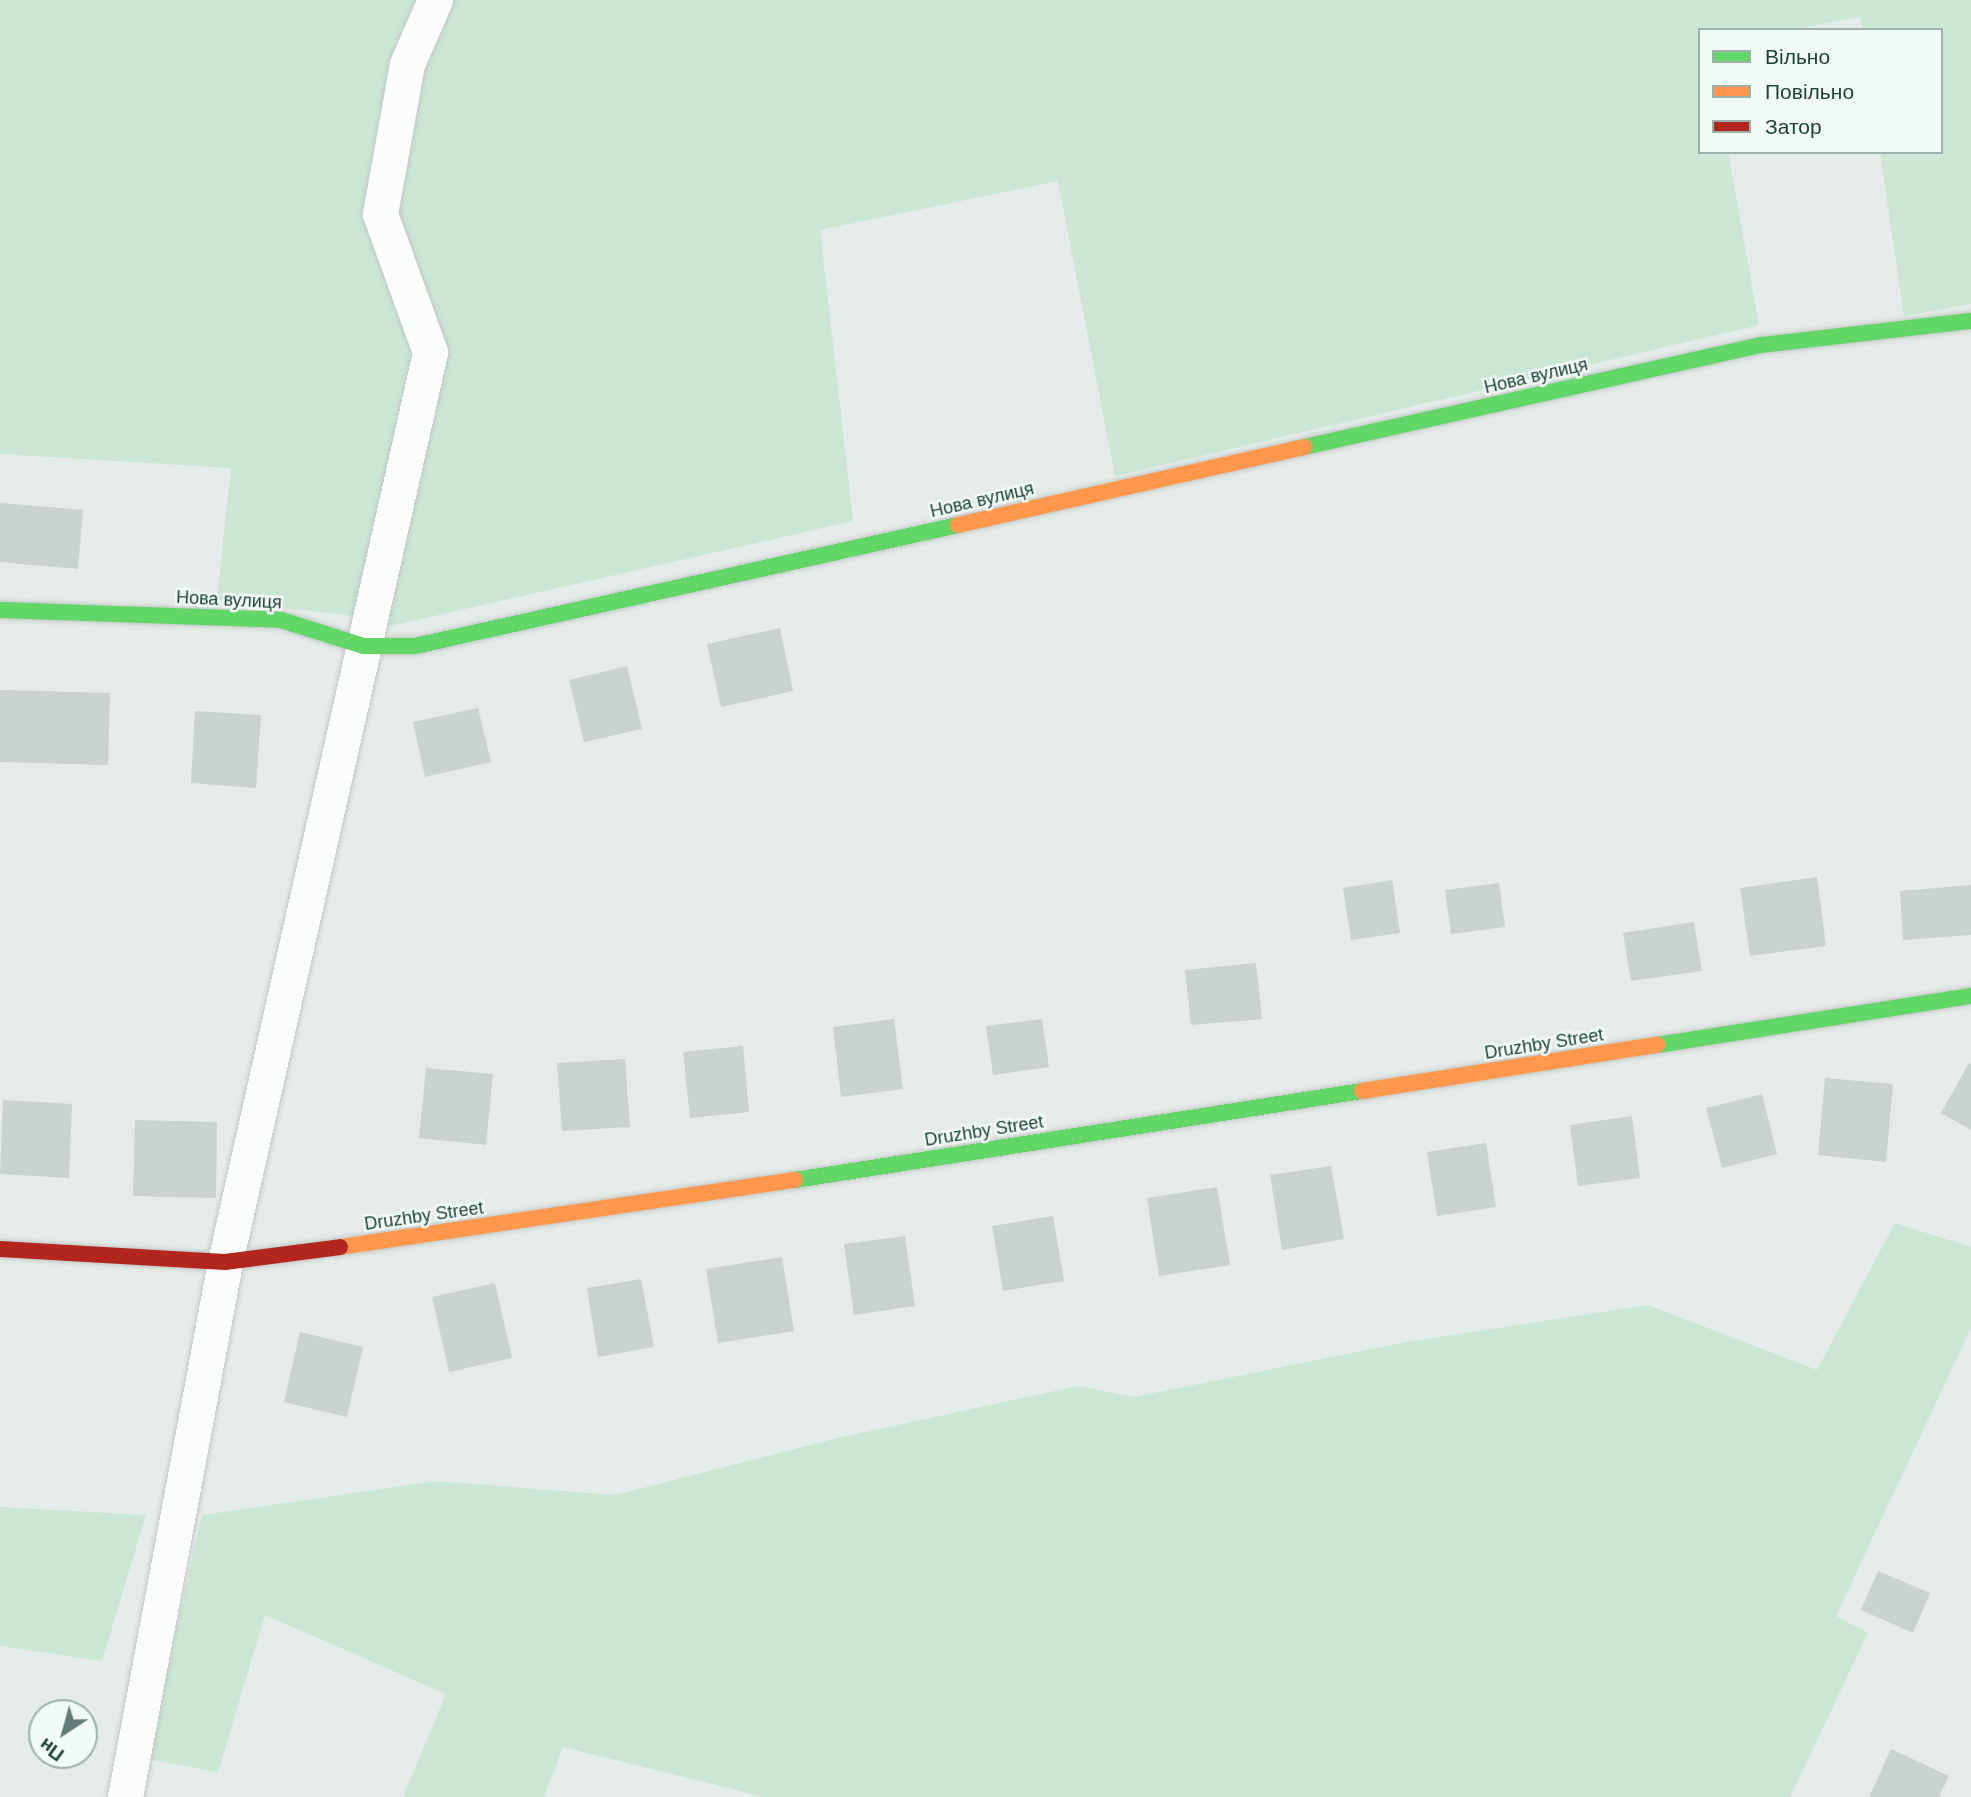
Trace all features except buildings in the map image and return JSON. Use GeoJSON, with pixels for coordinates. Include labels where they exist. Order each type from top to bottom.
{"type":"FeatureCollection","features":[{"type":"Feature","properties":{"kind":"street"},"geometry":{"type":"LineString","coordinates":[[125,1797],[225,1262],[430,352],[380,214],[407,64],[435,0]]}},
{"type":"Feature","properties":{"kind":"street","name":"Нова вулиця"},"geometry":{"type":"LineString","coordinates":[[0,610],[281,620],[364,646],[415,646],[1762,345],[1971,321]]}},
{"type":"Feature","properties":{"kind":"street","name":"Druzhby Street"},"geometry":{"type":"LineString","coordinates":[[0,1249],[225,1262],[555,1218],[1971,996]]}},
{"type":"Feature","properties":{"kind":"green space"},"geometry":{"type":"Polygon","coordinates":[[[0,0],[1971,0],[1971,304],[1904,316],[1880,154],[1943,154],[1943,28],[1863,28],[1860,17],[1800,28],[1698,28],[1698,154],[1728,154],[1759,325],[1115,476],[1058,181],[820,230],[853,521],[386,627],[353,616],[217,600],[231,468],[0,454],[0,0]]]}},
{"type":"Feature","properties":{"kind":"green space"},"geometry":{"type":"Polygon","coordinates":[[[1895,1223],[1971,1247],[1971,1328],[1836,1616],[1868,1633],[1790,1797],[765,1797],[563,1747],[544,1797],[403,1797],[446,1694],[265,1615],[218,1772],[147,1759],[202,1515],[436,1481],[615,1495],[838,1438],[1078,1386],[1134,1397],[1407,1342],[1648,1305],[1817,1370],[1895,1223]]]}},
{"type":"Feature","properties":{"kind":"green space"},"geometry":{"type":"Polygon","coordinates":[[[0,1507],[146,1515],[102,1661],[0,1646],[0,1507]]]}},
{"type":"Feature","properties":{"kind":"traffic: fast"},"geometry":{"type":"LineString","coordinates":[[1304,447],[1762,345],[1971,321]]}},
{"type":"Feature","properties":{"kind":"traffic: fast"},"geometry":{"type":"LineString","coordinates":[[0,610],[281,620],[364,646],[415,646],[958,525]]}},
{"type":"Feature","properties":{"kind":"traffic: fast"},"geometry":{"type":"LineString","coordinates":[[1657,1045],[1971,996]]}},
{"type":"Feature","properties":{"kind":"traffic: fast"},"geometry":{"type":"LineString","coordinates":[[795,1180],[1362,1091]]}},
{"type":"Feature","properties":{"kind":"traffic: slow"},"geometry":{"type":"LineString","coordinates":[[958,525],[1304,447]]}},
{"type":"Feature","properties":{"kind":"traffic: slow"},"geometry":{"type":"LineString","coordinates":[[1362,1091],[1657,1045]]}},
{"type":"Feature","properties":{"kind":"traffic: slow"},"geometry":{"type":"LineString","coordinates":[[340,1247],[795,1180]]}},
{"type":"Feature","properties":{"kind":"traffic: jam"},"geometry":{"type":"LineString","coordinates":[[0,1249],[225,1262],[340,1247]]}}]}
